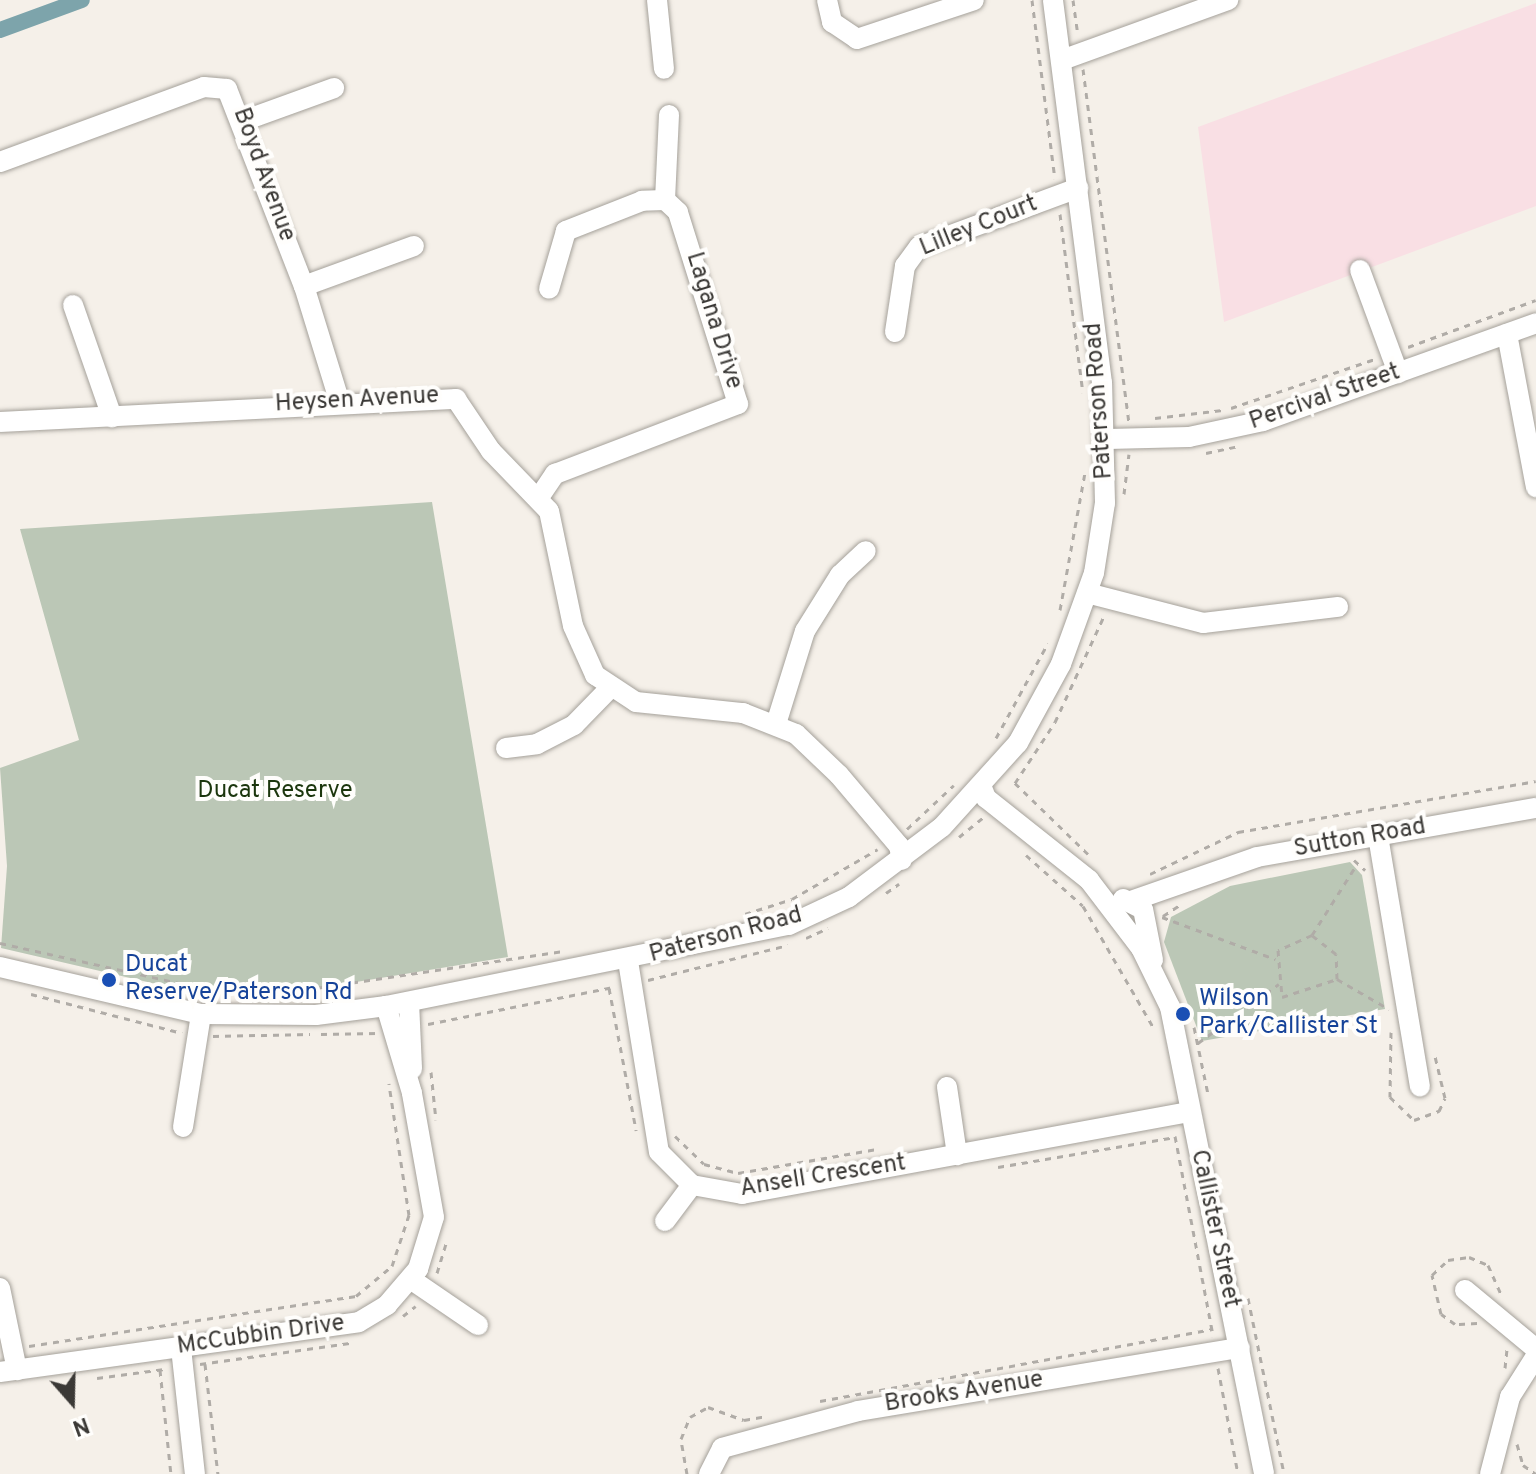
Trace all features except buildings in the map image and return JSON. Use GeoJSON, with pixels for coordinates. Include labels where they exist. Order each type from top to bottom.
{"type":"FeatureCollection","features":[{"type":"Feature","properties":{"kind":"street"},"geometry":{"type":"LineString","coordinates":[[657,0],[664,69]]}},
{"type":"Feature","properties":{"kind":"street"},"geometry":{"type":"LineString","coordinates":[[827,0],[832,22],[857,39],[974,0]]}},
{"type":"Feature","properties":{"kind":"street","name":"Paterson Road"},"geometry":{"type":"LineString","coordinates":[[0,967],[201,1014],[316,1015],[386,1006],[628,961],[789,925],[849,897],[902,860],[981,785],[1018,743],[1097,597],[1105,503],[1107,429],[1078,188],[1071,56],[1053,0]]}},
{"type":"Feature","properties":{"kind":"street"},"geometry":{"type":"LineString","coordinates":[[1071,56],[1228,0]]}},
{"type":"Feature","properties":{"kind":"street","name":"Boyd Avenue"},"geometry":{"type":"LineString","coordinates":[[0,162],[204,87],[227,89],[243,121],[304,286],[339,400]]}},
{"type":"Feature","properties":{"kind":"street"},"geometry":{"type":"LineString","coordinates":[[243,121],[334,88]]}},
{"type":"Feature","properties":{"kind":"street"},"geometry":{"type":"LineString","coordinates":[[549,289],[566,231],[642,201],[665,200],[669,115]]}},
{"type":"Feature","properties":{"kind":"street","name":"Lilley Court"},"geometry":{"type":"LineString","coordinates":[[895,332],[910,255],[1078,188]]}},
{"type":"Feature","properties":{"kind":"street","name":"Lagana Drive"},"geometry":{"type":"LineString","coordinates":[[540,496],[571,470],[738,404],[687,236],[665,200]]}},
{"type":"Feature","properties":{"kind":"street"},"geometry":{"type":"LineString","coordinates":[[304,286],[414,246]]}},
{"type":"Feature","properties":{"kind":"street"},"geometry":{"type":"LineString","coordinates":[[1360,270],[1395,363]]}},
{"type":"Feature","properties":{"kind":"street"},"geometry":{"type":"LineString","coordinates":[[73,305],[112,417]]}},
{"type":"Feature","properties":{"kind":"street","name":"Percival Street"},"geometry":{"type":"LineString","coordinates":[[1107,429],[1132,426],[1238,428],[1395,363],[1507,334],[1536,323]]}},
{"type":"Feature","properties":{"kind":"street"},"geometry":{"type":"LineString","coordinates":[[1507,334],[1536,487]]}},
{"type":"Feature","properties":{"kind":"street","name":"Heysen Avenue"},"geometry":{"type":"LineString","coordinates":[[0,422],[339,400],[456,399],[473,415],[491,451],[540,496],[554,525],[581,647],[610,688]]}},
{"type":"Feature","properties":{"kind":"street"},"geometry":{"type":"LineString","coordinates":[[776,724],[805,631],[840,575],[866,551]]}},
{"type":"Feature","properties":{"kind":"street"},"geometry":{"type":"LineString","coordinates":[[1097,597],[1203,623],[1338,607]]}},
{"type":"Feature","properties":{"kind":"street"},"geometry":{"type":"LineString","coordinates":[[506,748],[537,744],[574,725],[610,688],[665,709],[743,713],[776,724],[821,755],[902,860]]}},
{"type":"Feature","properties":{"kind":"street","name":"Callister Street"},"geometry":{"type":"LineString","coordinates":[[981,785],[986,798],[1090,868],[1139,916],[1161,986],[1190,1112],[1264,1474]]}},
{"type":"Feature","properties":{"kind":"street","name":"Sutton Road"},"geometry":{"type":"LineString","coordinates":[[1139,916],[1187,880],[1257,857],[1536,808]]}},
{"type":"Feature","properties":{"kind":"street"},"geometry":{"type":"LineString","coordinates":[[1378,836],[1420,1086]]}},
{"type":"Feature","properties":{"kind":"street"},"geometry":{"type":"LineString","coordinates":[[628,961],[659,1152],[692,1185],[665,1221]]}},
{"type":"Feature","properties":{"kind":"street"},"geometry":{"type":"LineString","coordinates":[[409,1002],[412,1093]]}},
{"type":"Feature","properties":{"kind":"street"},"geometry":{"type":"LineString","coordinates":[[386,1006],[412,1093],[434,1217],[420,1285],[478,1325]]}},
{"type":"Feature","properties":{"kind":"street"},"geometry":{"type":"LineString","coordinates":[[183,1127],[201,1014]]}},
{"type":"Feature","properties":{"kind":"street"},"geometry":{"type":"LineString","coordinates":[[947,1087],[957,1155]]}},
{"type":"Feature","properties":{"kind":"street","name":"Ansell Crescent"},"geometry":{"type":"LineString","coordinates":[[692,1185],[742,1194],[1190,1112]]}},
{"type":"Feature","properties":{"kind":"street","name":"McCubbin Drive"},"geometry":{"type":"LineString","coordinates":[[8,1371],[182,1358],[359,1322],[420,1285]]}},
{"type":"Feature","properties":{"kind":"street"},"geometry":{"type":"LineString","coordinates":[[0,1288],[12,1349],[8,1371]]}},
{"type":"Feature","properties":{"kind":"street"},"geometry":{"type":"LineString","coordinates":[[1465,1290],[1536,1349]]}},
{"type":"Feature","properties":{"kind":"street","name":"Brooks Avenue"},"geometry":{"type":"LineString","coordinates":[[709,1474],[722,1448],[858,1411],[1240,1348]]}},
{"type":"Feature","properties":{"kind":"street"},"geometry":{"type":"LineString","coordinates":[[1490,1474],[1510,1397],[1536,1356]]}},
{"type":"Feature","properties":{"kind":"street"},"geometry":{"type":"LineString","coordinates":[[182,1358],[195,1474]]}},
{"type":"Feature","properties":{"kind":"path"},"geometry":{"type":"LineString","coordinates":[[1073,0],[1071,56],[1132,426],[1123,501]]}},
{"type":"Feature","properties":{"kind":"path"},"geometry":{"type":"LineString","coordinates":[[1147,419],[1227,409],[1395,363],[1536,300]]}},
{"type":"Feature","properties":{"kind":"path"},"geometry":{"type":"LineString","coordinates":[[1107,429],[1132,426]]}},
{"type":"Feature","properties":{"kind":"path"},"geometry":{"type":"LineString","coordinates":[[1090,868],[1015,783],[1080,675],[1097,597]]}},
{"type":"Feature","properties":{"kind":"path"},"geometry":{"type":"LineString","coordinates":[[1140,881],[1238,832],[1536,781]]}},
{"type":"Feature","properties":{"kind":"path"},"geometry":{"type":"LineString","coordinates":[[1350,857],[1358,863],[1368,884]]}},
{"type":"Feature","properties":{"kind":"path"},"geometry":{"type":"LineString","coordinates":[[1275,959],[1312,935],[1358,863]]}},
{"type":"Feature","properties":{"kind":"path"},"geometry":{"type":"LineString","coordinates":[[1139,916],[1184,901]]}},
{"type":"Feature","properties":{"kind":"path"},"geometry":{"type":"LineString","coordinates":[[1139,916],[1275,959]]}},
{"type":"Feature","properties":{"kind":"path"},"geometry":{"type":"LineString","coordinates":[[1312,935],[1336,954],[1337,979]]}},
{"type":"Feature","properties":{"kind":"path"},"geometry":{"type":"LineString","coordinates":[[1275,959],[1282,997],[1337,979],[1389,1009]]}},
{"type":"Feature","properties":{"kind":"path"},"geometry":{"type":"LineString","coordinates":[[643,981],[646,996]]}},
{"type":"Feature","properties":{"kind":"path"},"geometry":{"type":"LineString","coordinates":[[1198,1043],[1279,984]]}},
{"type":"Feature","properties":{"kind":"path"},"geometry":{"type":"LineString","coordinates":[[609,988],[639,1141]]}},
{"type":"Feature","properties":{"kind":"path"},"geometry":{"type":"LineString","coordinates":[[1386,993],[1390,1017]]}},
{"type":"Feature","properties":{"kind":"path"},"geometry":{"type":"LineString","coordinates":[[1191,1020],[1209,1102]]}},
{"type":"Feature","properties":{"kind":"path"},"geometry":{"type":"LineString","coordinates":[[425,1024],[427,1039]]}},
{"type":"Feature","properties":{"kind":"path"},"geometry":{"type":"LineString","coordinates":[[1391,1026],[1390,1097],[1414,1120],[1439,1111],[1445,1098],[1429,1040]]}},
{"type":"Feature","properties":{"kind":"path"},"geometry":{"type":"LineString","coordinates":[[381,1033],[383,1048]]}},
{"type":"Feature","properties":{"kind":"path"},"geometry":{"type":"LineString","coordinates":[[430,1070],[438,1130]]}},
{"type":"Feature","properties":{"kind":"path"},"geometry":{"type":"LineString","coordinates":[[12,1349],[356,1296],[392,1266],[409,1215],[388,1079]]}},
{"type":"Feature","properties":{"kind":"path"},"geometry":{"type":"LineString","coordinates":[[672,1129],[704,1164],[738,1173],[892,1147]]}},
{"type":"Feature","properties":{"kind":"path"},"geometry":{"type":"LineString","coordinates":[[990,1168],[1175,1137]]}},
{"type":"Feature","properties":{"kind":"path"},"geometry":{"type":"LineString","coordinates":[[390,1325],[420,1285],[447,1233]]}},
{"type":"Feature","properties":{"kind":"path"},"geometry":{"type":"LineString","coordinates":[[1488,1331],[1441,1314],[1432,1275],[1448,1260],[1479,1261],[1511,1306]]}},
{"type":"Feature","properties":{"kind":"path"},"geometry":{"type":"LineString","coordinates":[[1246,1290],[1284,1474]]}},
{"type":"Feature","properties":{"kind":"path"},"geometry":{"type":"LineString","coordinates":[[1497,1339],[1510,1358],[1499,1382]]}},
{"type":"Feature","properties":{"kind":"path"},"geometry":{"type":"LineString","coordinates":[[87,1380],[160,1370],[182,1358],[205,1364],[356,1341]]}},
{"type":"Feature","properties":{"kind":"path"},"geometry":{"type":"LineString","coordinates":[[205,1364],[218,1474]]}},
{"type":"Feature","properties":{"kind":"path"},"geometry":{"type":"LineString","coordinates":[[160,1370],[171,1474]]}},
{"type":"Feature","properties":{"kind":"path"},"geometry":{"type":"LineString","coordinates":[[1517,1434],[1523,1465],[1536,1474]]}},
{"type":"Feature","properties":{"kind":"shaded area"},"geometry":{"type":"Polygon","coordinates":[[[1536,3],[1536,206],[1224,322],[1198,127],[1536,3]]]}},
{"type":"Feature","properties":{"kind":"green space","name":"Ducat Reserve"},"geometry":{"type":"Polygon","coordinates":[[[432,502],[508,957],[271,996],[169,987],[1,948],[7,866],[0,768],[79,740],[20,529],[432,502]]]}},
{"type":"Feature","properties":{"kind":"green space"},"geometry":{"type":"Polygon","coordinates":[[[1350,862],[1362,875],[1385,1009],[1202,1041],[1164,942],[1171,917],[1230,886],[1350,862]]]}},
{"type":"Feature","properties":{"kind":"waterway"},"geometry":{"type":"LineString","coordinates":[[0,30],[82,0]]}},
{"type":"Feature","properties":{"kind":"place","name":"Ducat Reserve/Paterson Rd"},"geometry":{"type":"Point","coordinates":[109,980]}},
{"type":"Feature","properties":{"kind":"place","name":"Wilson Park/Callister St"},"geometry":{"type":"Point","coordinates":[1183,1014]}}]}
